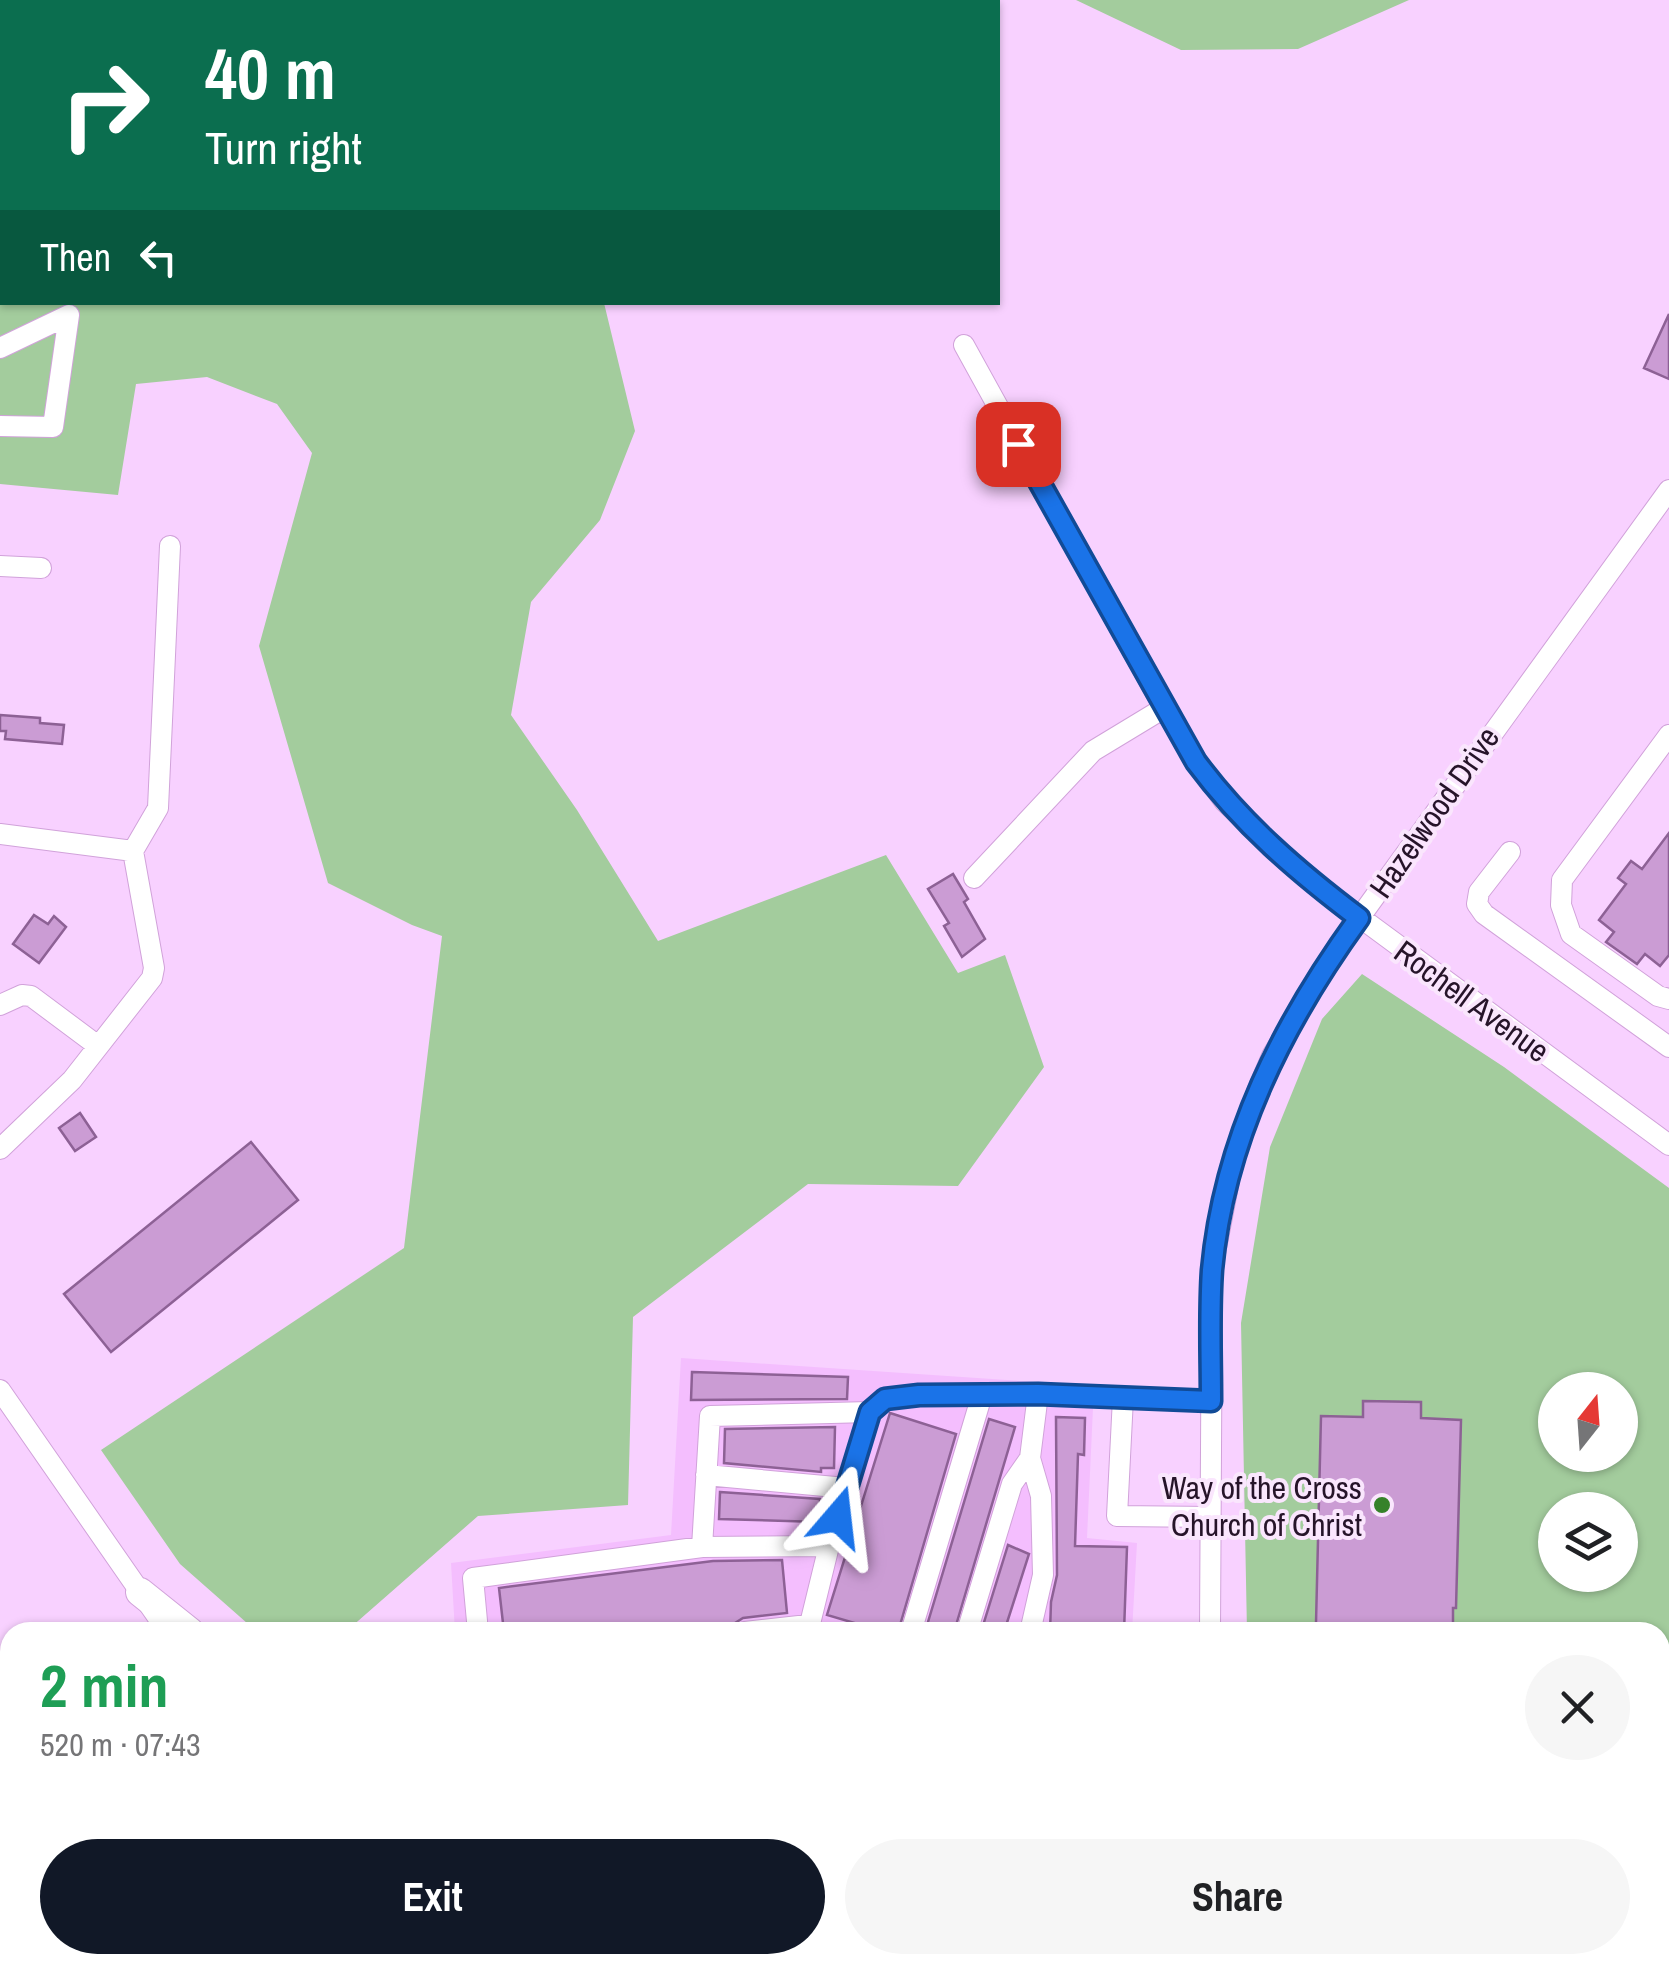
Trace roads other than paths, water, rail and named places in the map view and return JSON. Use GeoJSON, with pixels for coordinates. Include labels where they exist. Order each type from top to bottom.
{"type":"FeatureCollection","features":[{"type":"Feature","properties":{"kind":"main road"},"geometry":{"type":"LineString","coordinates":[[140,1592],[178,1622]]}},
{"type":"Feature","properties":{"kind":"street"},"geometry":{"type":"LineString","coordinates":[[0,348],[68,315],[53,428],[0,426]]}},
{"type":"Feature","properties":{"kind":"street","name":"Rochell Avenue"},"geometry":{"type":"LineString","coordinates":[[964,345],[1164,708],[1225,802],[1266,842],[1359,918],[1669,1145]]}},
{"type":"Feature","properties":{"kind":"street","name":"Hazelwood Drive"},"geometry":{"type":"LineString","coordinates":[[1210,1622],[1212,1269],[1233,1160],[1272,1056],[1309,991],[1359,918],[1669,490]]}},
{"type":"Feature","properties":{"kind":"street"},"geometry":{"type":"LineString","coordinates":[[0,1149],[72,1080],[152,978],[154,968],[133,851],[158,808],[170,546]]}},
{"type":"Feature","properties":{"kind":"street"},"geometry":{"type":"LineString","coordinates":[[0,566],[41,568]]}},
{"type":"Feature","properties":{"kind":"street"},"geometry":{"type":"LineString","coordinates":[[974,878],[1094,751],[1164,708]]}},
{"type":"Feature","properties":{"kind":"street"},"geometry":{"type":"LineString","coordinates":[[1669,735],[1562,880],[1561,906],[1571,934],[1669,1000]]}},
{"type":"Feature","properties":{"kind":"street"},"geometry":{"type":"LineString","coordinates":[[0,834],[133,851]]}},
{"type":"Feature","properties":{"kind":"street"},"geometry":{"type":"LineString","coordinates":[[1510,852],[1479,892],[1477,904],[1484,914],[1669,1046]]}},
{"type":"Feature","properties":{"kind":"street"},"geometry":{"type":"LineString","coordinates":[[0,1005],[22,995],[31,996],[98,1046]]}},
{"type":"Feature","properties":{"kind":"street"},"geometry":{"type":"LineString","coordinates":[[0,1390],[161,1622]]}},
{"type":"Feature","properties":{"kind":"street"},"geometry":{"type":"LineString","coordinates":[[914,1622],[982,1394]]}},
{"type":"Feature","properties":{"kind":"street"},"geometry":{"type":"LineString","coordinates":[[810,1622],[870,1412],[885,1399],[1038,1394],[1211,1401]]}},
{"type":"Feature","properties":{"kind":"street"},"geometry":{"type":"LineString","coordinates":[[1032,1622],[1043,1575],[1041,1496],[1030,1458],[1038,1394]]}},
{"type":"Feature","properties":{"kind":"street"},"geometry":{"type":"LineString","coordinates":[[1123,1398],[1117,1516],[1211,1517]]}},
{"type":"Feature","properties":{"kind":"street"},"geometry":{"type":"LineString","coordinates":[[702,1547],[710,1416],[870,1412]]}},
{"type":"Feature","properties":{"kind":"street"},"geometry":{"type":"LineString","coordinates":[[970,1622],[1012,1484],[1030,1458]]}},
{"type":"Feature","properties":{"kind":"street"},"geometry":{"type":"LineString","coordinates":[[706,1476],[846,1488]]}},
{"type":"Feature","properties":{"kind":"street"},"geometry":{"type":"LineString","coordinates":[[477,1622],[473,1578],[702,1547],[830,1546]]}},
{"type":"Feature","properties":{"kind":"place","name":"Way of the Cross Church of Christ"},"geometry":{"type":"Point","coordinates":[1382,1505]}}]}
